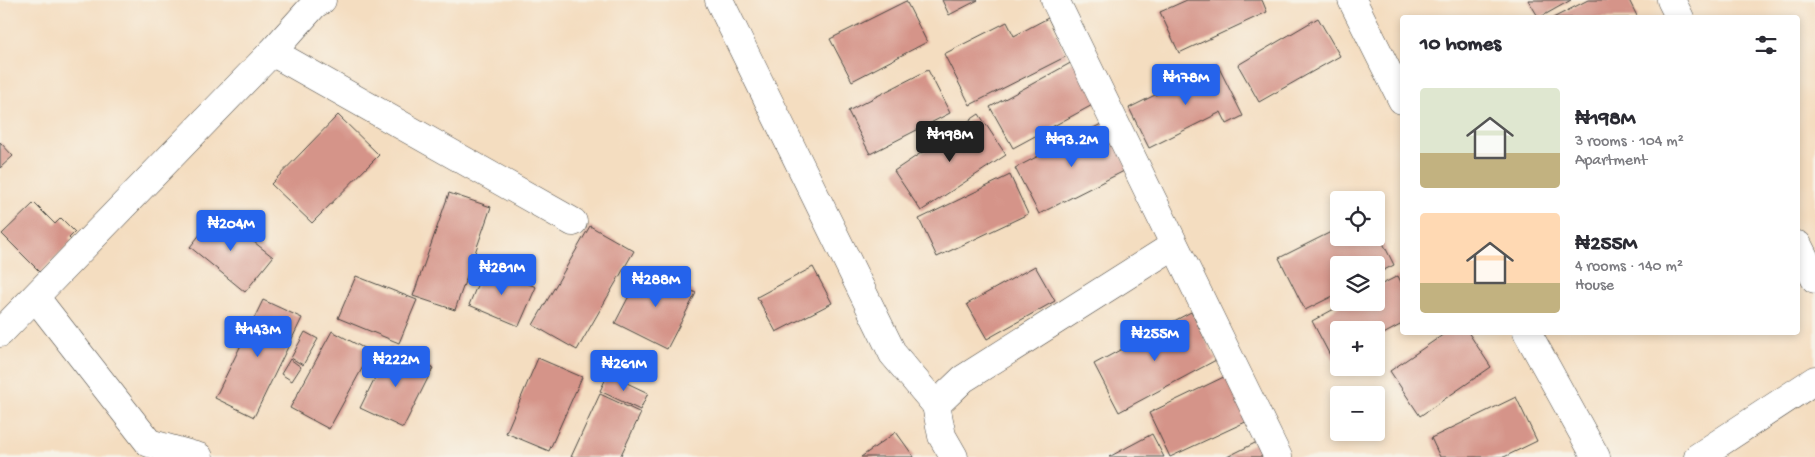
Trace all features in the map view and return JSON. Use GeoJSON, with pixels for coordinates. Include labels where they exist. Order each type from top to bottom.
{"type":"FeatureCollection","features":[{"type":"Feature","properties":{"kind":"street"},"geometry":{"type":"LineString","coordinates":[[719,0],[893,354],[936,405],[942,436],[954,457]]}},
{"type":"Feature","properties":{"kind":"street"},"geometry":{"type":"LineString","coordinates":[[1055,0],[1278,457]]}},
{"type":"Feature","properties":{"kind":"street"},"geometry":{"type":"LineString","coordinates":[[1352,0],[1400,96]]}},
{"type":"Feature","properties":{"kind":"street"},"geometry":{"type":"LineString","coordinates":[[1671,0],[1678,15]]}},
{"type":"Feature","properties":{"kind":"street"},"geometry":{"type":"LineString","coordinates":[[0,333],[36,298],[272,52],[316,2]]}},
{"type":"Feature","properties":{"kind":"street"},"geometry":{"type":"LineString","coordinates":[[272,52],[573,222]]}},
{"type":"Feature","properties":{"kind":"street"},"geometry":{"type":"LineString","coordinates":[[936,405],[963,378],[1174,246]]}},
{"type":"Feature","properties":{"kind":"street"},"geometry":{"type":"LineString","coordinates":[[1800,249],[1815,279]]}},
{"type":"Feature","properties":{"kind":"street"},"geometry":{"type":"LineString","coordinates":[[36,298],[149,443],[199,457]]}},
{"type":"Feature","properties":{"kind":"street"},"geometry":{"type":"LineString","coordinates":[[1529,335],[1596,457]]}},
{"type":"Feature","properties":{"kind":"street"},"geometry":{"type":"LineString","coordinates":[[1698,457],[1815,380]]}},
{"type":"Feature","properties":{"kind":"building"},"geometry":{"type":"Polygon","coordinates":[[[942,0],[978,0],[949,15],[942,0]]]}},
{"type":"Feature","properties":{"kind":"building"},"geometry":{"type":"Polygon","coordinates":[[[1187,0],[1262,0],[1267,12],[1179,53],[1160,12],[1187,0]]]}},
{"type":"Feature","properties":{"kind":"building"},"geometry":{"type":"Polygon","coordinates":[[[1528,0],[1571,0],[1544,15],[1537,15],[1528,0]]]}},
{"type":"Feature","properties":{"kind":"building"},"geometry":{"type":"Polygon","coordinates":[[[1588,0],[1629,0],[1636,15],[1559,15],[1588,0]]]}},
{"type":"Feature","properties":{"kind":"building"},"geometry":{"type":"Polygon","coordinates":[[[906,1],[927,42],[852,81],[830,39],[906,1]]]}},
{"type":"Feature","properties":{"kind":"building"},"geometry":{"type":"Polygon","coordinates":[[[1048,18],[1067,56],[970,105],[944,54],[1007,22],[1014,36],[1048,18]]]}},
{"type":"Feature","properties":{"kind":"building"},"geometry":{"type":"Polygon","coordinates":[[[1318,18],[1340,56],[1259,102],[1238,65],[1318,18]]]}},
{"type":"Feature","properties":{"kind":"building"},"geometry":{"type":"Polygon","coordinates":[[[1076,60],[1098,102],[1013,148],[990,107],[1076,60]]]}},
{"type":"Feature","properties":{"kind":"building"},"geometry":{"type":"Polygon","coordinates":[[[1217,64],[1243,116],[1227,124],[1221,112],[1149,148],[1129,108],[1217,64]]]}},
{"type":"Feature","properties":{"kind":"building"},"geometry":{"type":"Polygon","coordinates":[[[928,70],[950,113],[870,154],[848,111],[928,70]]]}},
{"type":"Feature","properties":{"kind":"building"},"geometry":{"type":"Polygon","coordinates":[[[979,114],[1006,155],[921,211],[894,171],[979,114]]]}},
{"type":"Feature","properties":{"kind":"building"},"geometry":{"type":"Polygon","coordinates":[[[338,115],[379,155],[312,223],[271,184],[338,115]]]}},
{"type":"Feature","properties":{"kind":"building"},"geometry":{"type":"Polygon","coordinates":[[[1105,122],[1128,169],[1039,214],[1015,168],[1105,122]]]}},
{"type":"Feature","properties":{"kind":"building"},"geometry":{"type":"Polygon","coordinates":[[[0,142],[13,156],[0,168],[0,142]]]}},
{"type":"Feature","properties":{"kind":"building"},"geometry":{"type":"Polygon","coordinates":[[[1010,175],[1028,214],[937,257],[919,219],[1010,175]]]}},
{"type":"Feature","properties":{"kind":"building"},"geometry":{"type":"Polygon","coordinates":[[[449,193],[491,207],[455,310],[413,296],[449,193]]]}},
{"type":"Feature","properties":{"kind":"building"},"geometry":{"type":"Polygon","coordinates":[[[34,203],[55,224],[61,218],[75,232],[69,238],[72,241],[40,272],[2,234],[34,203]]]}},
{"type":"Feature","properties":{"kind":"building"},"geometry":{"type":"Polygon","coordinates":[[[217,213],[273,257],[245,292],[190,247],[217,213]]]}},
{"type":"Feature","properties":{"kind":"building"},"geometry":{"type":"Polygon","coordinates":[[[590,226],[634,251],[577,350],[533,325],[590,226]]]}},
{"type":"Feature","properties":{"kind":"building"},"geometry":{"type":"Polygon","coordinates":[[[1330,232],[1330,246],[1384,246],[1394,265],[1385,270],[1385,256],[1330,256],[1330,298],[1305,310],[1279,258],[1330,232]]]}},
{"type":"Feature","properties":{"kind":"building"},"geometry":{"type":"Polygon","coordinates":[[[485,266],[536,287],[519,326],[469,305],[485,266]]]}},
{"type":"Feature","properties":{"kind":"building"},"geometry":{"type":"Polygon","coordinates":[[[1035,266],[1055,301],[987,339],[967,304],[1035,266]]]}},
{"type":"Feature","properties":{"kind":"building"},"geometry":{"type":"Polygon","coordinates":[[[644,267],[696,293],[667,349],[615,323],[644,267]]]}},
{"type":"Feature","properties":{"kind":"building"},"geometry":{"type":"Polygon","coordinates":[[[813,267],[832,303],[776,332],[757,297],[813,267]]]}},
{"type":"Feature","properties":{"kind":"building"},"geometry":{"type":"Polygon","coordinates":[[[356,276],[417,300],[399,343],[338,318],[356,276]]]}},
{"type":"Feature","properties":{"kind":"building"},"geometry":{"type":"Polygon","coordinates":[[[1398,276],[1400,280],[1400,325],[1385,333],[1385,321],[1330,321],[1330,355],[1312,321],[1330,311],[1385,311],[1385,282],[1398,276]]]}},
{"type":"Feature","properties":{"kind":"building"},"geometry":{"type":"Polygon","coordinates":[[[263,300],[302,318],[254,417],[215,398],[263,300]]]}},
{"type":"Feature","properties":{"kind":"building"},"geometry":{"type":"Polygon","coordinates":[[[1191,312],[1216,360],[1119,412],[1094,364],[1191,312]]]}},
{"type":"Feature","properties":{"kind":"building"},"geometry":{"type":"Polygon","coordinates":[[[332,331],[371,352],[329,429],[290,408],[332,331]]]}},
{"type":"Feature","properties":{"kind":"building"},"geometry":{"type":"Polygon","coordinates":[[[305,332],[318,339],[303,365],[291,358],[305,332]]]}},
{"type":"Feature","properties":{"kind":"building"},"geometry":{"type":"Polygon","coordinates":[[[1443,335],[1470,335],[1491,367],[1420,416],[1390,371],[1443,335]]]}},
{"type":"Feature","properties":{"kind":"building"},"geometry":{"type":"Polygon","coordinates":[[[390,347],[433,368],[403,428],[360,408],[390,347]]]}},
{"type":"Feature","properties":{"kind":"building"},"geometry":{"type":"Polygon","coordinates":[[[538,358],[582,377],[549,451],[506,433],[538,358]]]}},
{"type":"Feature","properties":{"kind":"building"},"geometry":{"type":"Polygon","coordinates":[[[290,359],[301,367],[292,381],[281,374],[290,359]]]}},
{"type":"Feature","properties":{"kind":"building"},"geometry":{"type":"Polygon","coordinates":[[[608,374],[648,393],[640,410],[600,391],[608,374]]]}},
{"type":"Feature","properties":{"kind":"building"},"geometry":{"type":"Polygon","coordinates":[[[1230,374],[1252,419],[1170,457],[1149,413],[1230,374]]]}},
{"type":"Feature","properties":{"kind":"building"},"geometry":{"type":"Polygon","coordinates":[[[600,394],[641,413],[620,457],[571,457],[600,394]]]}},
{"type":"Feature","properties":{"kind":"building"},"geometry":{"type":"Polygon","coordinates":[[[1516,397],[1537,441],[1504,457],[1440,457],[1431,438],[1516,397]]]}},
{"type":"Feature","properties":{"kind":"building"},"geometry":{"type":"Polygon","coordinates":[[[896,432],[914,457],[861,457],[896,432]]]}},
{"type":"Feature","properties":{"kind":"building"},"geometry":{"type":"Polygon","coordinates":[[[1152,434],[1164,457],[1109,457],[1152,434]]]}},
{"type":"Feature","properties":{"kind":"building"},"geometry":{"type":"Polygon","coordinates":[[[1261,440],[1268,454],[1262,457],[1227,457],[1261,440]]]}}]}
